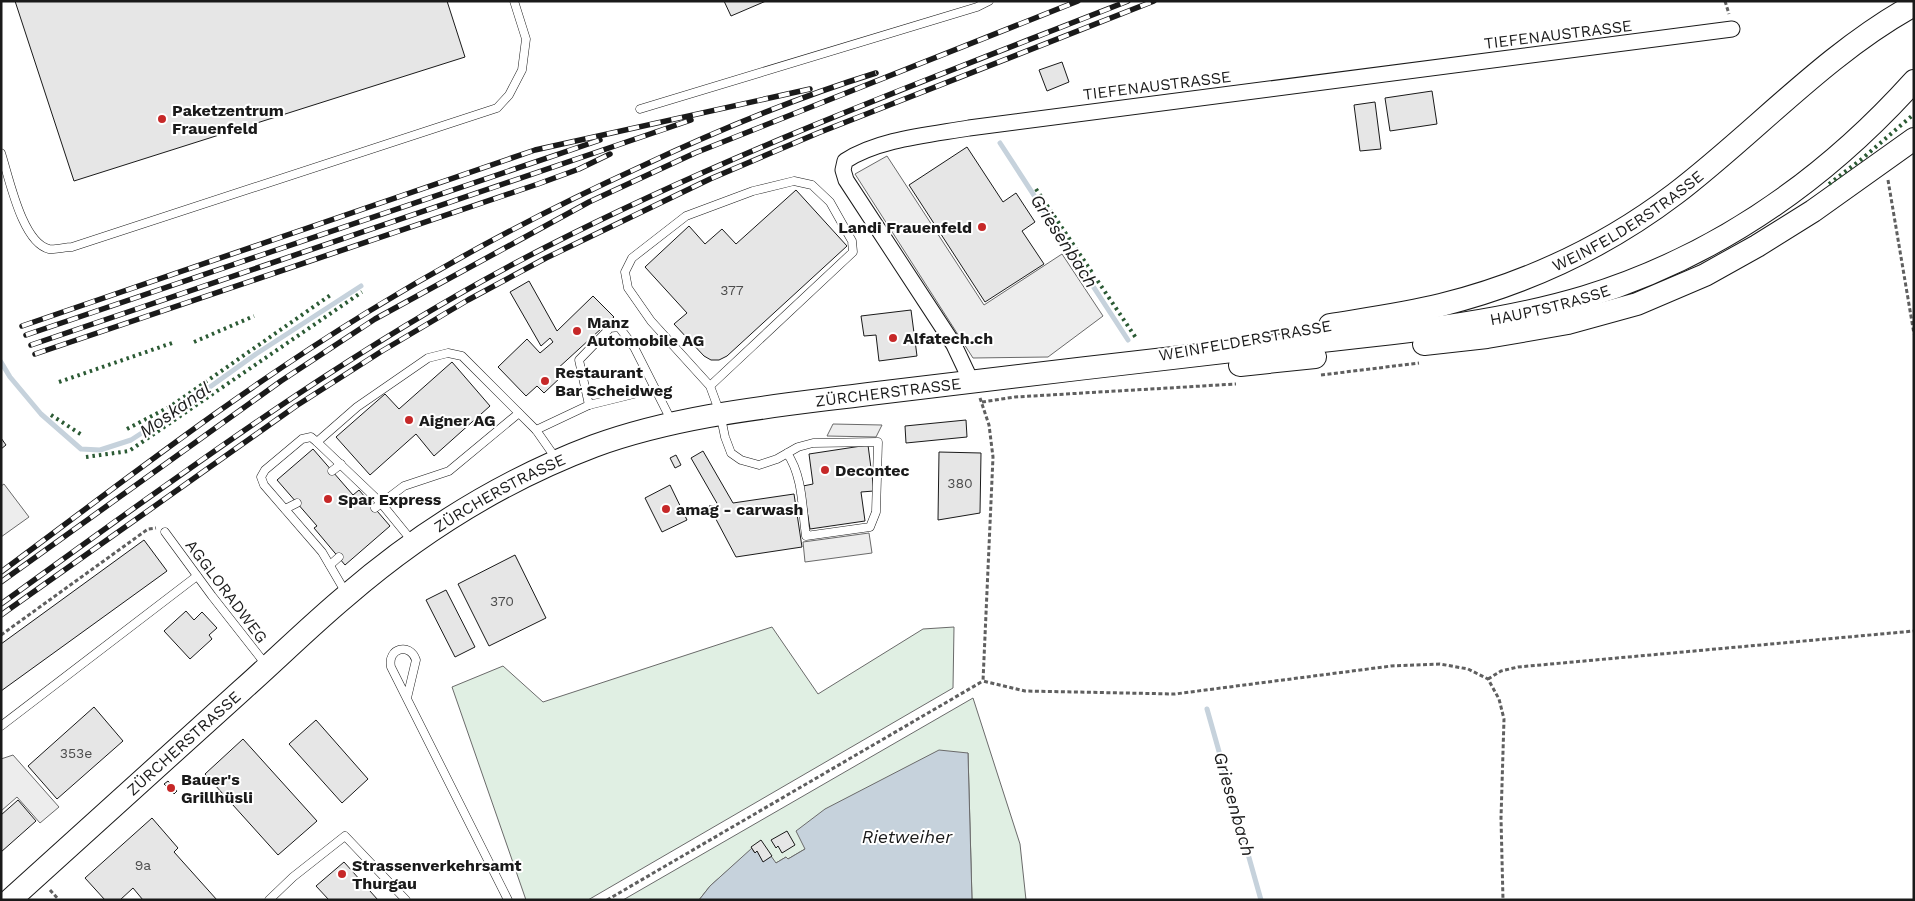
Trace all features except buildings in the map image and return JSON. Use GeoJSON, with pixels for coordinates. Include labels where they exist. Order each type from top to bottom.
{"type":"FeatureCollection","features":[{"type":"Feature","properties":{"kind":"main road","name":"WEINFELDERSTRASSE"},"geometry":{"type":"LineString","coordinates":[[1119,365],[1152,355],[1226,340],[1347,322],[1440,305],[1497,289],[1553,267],[1616,234],[1674,194],[1831,63],[1890,19],[1914,5]]}},
{"type":"Feature","properties":{"kind":"main road","name":"HAUPTSTRASSE"},"geometry":{"type":"LineString","coordinates":[[1119,365],[1450,325],[1516,313],[1584,297],[1642,276],[1696,253],[1752,220],[1803,186],[1848,148],[1914,81]]}},
{"type":"Feature","properties":{"kind":"main road","name":"WEINFELDERSTRASSE"},"geometry":{"type":"LineString","coordinates":[[1119,365],[1188,368],[1274,362],[1487,337],[1568,323],[1637,304],[1706,275],[1757,246],[1813,211],[1914,138]]}},
{"type":"Feature","properties":{"kind":"main road","name":"ZÜRCHERSTRASSE"},"geometry":{"type":"LineString","coordinates":[[10,900],[346,595],[414,543],[480,500],[534,472],[596,446],[672,424],[720,413],[1119,365]]}},
{"type":"Feature","properties":{"kind":"street","name":"TIEFENAUSTRASSE"},"geometry":{"type":"LineString","coordinates":[[971,382],[954,345],[846,180],[843,170],[845,161],[856,154],[883,144],[969,128],[1732,29]]}},
{"type":"Feature","properties":{"kind":"lane"},"geometry":{"type":"LineString","coordinates":[[1,153],[25,227],[38,244],[50,249],[72,246],[497,108],[509,95],[522,70],[526,39],[514,1]]}},
{"type":"Feature","properties":{"kind":"lane"},"geometry":{"type":"LineString","coordinates":[[640,110],[976,7],[989,1]]}},
{"type":"Feature","properties":{"kind":"lane"},"geometry":{"type":"LineString","coordinates":[[710,386],[853,252],[852,241],[830,202],[812,185],[794,181],[754,191],[686,216],[632,258],[625,272],[628,288],[651,321],[710,386],[731,452],[741,460],[759,465],[777,459],[787,453],[798,447],[813,443],[878,442],[876,512],[870,527],[806,536],[798,475],[794,463],[787,453]]}},
{"type":"Feature","properties":{"kind":"lane"},"geometry":{"type":"LineString","coordinates":[[589,405],[579,360],[610,328],[619,327],[634,347],[672,424]]}},
{"type":"Feature","properties":{"kind":"lane"},"geometry":{"type":"LineString","coordinates":[[317,442],[358,407],[428,358],[448,353],[462,356],[536,430],[558,462]]}},
{"type":"Feature","properties":{"kind":"lane"},"geometry":{"type":"LineString","coordinates":[[536,430],[589,405],[654,389]]}},
{"type":"Feature","properties":{"kind":"lane"},"geometry":{"type":"LineString","coordinates":[[378,506],[404,486],[449,471],[519,413]]}},
{"type":"Feature","properties":{"kind":"lane"},"geometry":{"type":"LineString","coordinates":[[346,595],[322,552],[264,485],[261,477],[264,470],[302,438],[311,437],[341,464],[388,518],[414,543]]}},
{"type":"Feature","properties":{"kind":"lane"},"geometry":{"type":"LineString","coordinates":[[332,471],[341,464]]}},
{"type":"Feature","properties":{"kind":"lane"},"geometry":{"type":"LineString","coordinates":[[285,509],[297,503]]}},
{"type":"Feature","properties":{"kind":"lane","name":"AGGLORADWEG"},"geometry":{"type":"LineString","coordinates":[[165,532],[268,667]]}},
{"type":"Feature","properties":{"kind":"lane"},"geometry":{"type":"LineString","coordinates":[[312,540],[319,534]]}},
{"type":"Feature","properties":{"kind":"lane"},"geometry":{"type":"LineString","coordinates":[[322,552],[329,546]]}},
{"type":"Feature","properties":{"kind":"lane"},"geometry":{"type":"LineString","coordinates":[[330,565],[339,557]]}},
{"type":"Feature","properties":{"kind":"lane"},"geometry":{"type":"LineString","coordinates":[[1,726],[197,576]]}},
{"type":"Feature","properties":{"kind":"lane"},"geometry":{"type":"LineString","coordinates":[[407,698],[416,660],[412,652],[400,649],[392,654],[390,663],[407,698],[508,900]]}},
{"type":"Feature","properties":{"kind":"lane"},"geometry":{"type":"LineString","coordinates":[[269,900],[293,877],[345,836],[406,900]]}},
{"type":"Feature","properties":{"kind":"path"},"geometry":{"type":"LineString","coordinates":[[1888,180],[1914,334]]}},
{"type":"Feature","properties":{"kind":"path"},"geometry":{"type":"LineString","coordinates":[[971,382],[982,402],[989,425],[993,457],[983,681]]}},
{"type":"Feature","properties":{"kind":"path"},"geometry":{"type":"LineString","coordinates":[[982,402],[1010,398]]}},
{"type":"Feature","properties":{"kind":"path"},"geometry":{"type":"LineString","coordinates":[[1,635],[148,529],[158,527],[165,532]]}},
{"type":"Feature","properties":{"kind":"path"},"geometry":{"type":"LineString","coordinates":[[1488,679],[1501,672],[1518,667],[1914,631]]}},
{"type":"Feature","properties":{"kind":"path"},"geometry":{"type":"LineString","coordinates":[[607,900],[983,681],[1025,691],[1175,694],[1391,666],[1440,664],[1468,669],[1488,679],[1499,700],[1504,719],[1501,818],[1503,900]]}},
{"type":"Feature","properties":{"kind":"path"},"geometry":{"type":"LineString","coordinates":[[50,890],[59,900]]}},
{"type":"Feature","properties":{"kind":"green space"},"geometry":{"type":"Polygon","coordinates":[[[772,627],[818,694],[923,629],[954,627],[953,688],[588,900],[526,900],[452,687],[503,666],[543,702],[772,627]]]}},
{"type":"Feature","properties":{"kind":"green space","name":"Rietweiher"},"geometry":{"type":"Polygon","coordinates":[[[973,698],[1020,844],[1026,900],[972,900],[968,753],[788,859],[786,857],[776,863],[763,862],[752,849],[710,886],[699,900],[623,900],[973,698]]]}},
{"type":"Feature","properties":{"kind":"shaded area"},"geometry":{"type":"Polygon","coordinates":[[[887,156],[984,305],[1062,254],[1103,316],[1048,357],[973,358],[855,174],[887,156]]]}},
{"type":"Feature","properties":{"kind":"shaded area"},"geometry":{"type":"Polygon","coordinates":[[[833,424],[882,425],[876,437],[827,436],[833,424]]]}},
{"type":"Feature","properties":{"kind":"shaded area"},"geometry":{"type":"Polygon","coordinates":[[[4,484],[29,517],[1,537],[1,486],[4,484]]]}},
{"type":"Feature","properties":{"kind":"shaded area"},"geometry":{"type":"Polygon","coordinates":[[[869,533],[872,553],[805,562],[803,542],[869,533]]]}},
{"type":"Feature","properties":{"kind":"shaded area"},"geometry":{"type":"Polygon","coordinates":[[[13,755],[59,807],[40,823],[17,797],[1,811],[1,759],[13,755]]]}},
{"type":"Feature","properties":{"kind":"water","name":"Rietweiher"},"geometry":{"type":"Polygon","coordinates":[[[939,750],[968,753],[972,900],[699,900],[710,886],[752,848],[754,852],[757,851],[763,861],[771,856],[776,863],[786,857],[788,859],[805,849],[796,831],[825,809],[939,750]]]}},
{"type":"Feature","properties":{"kind":"waterway","name":"Griesenbach"},"geometry":{"type":"LineString","coordinates":[[1000,143],[1128,340]]}},
{"type":"Feature","properties":{"kind":"waterway","name":"Moskanal"},"geometry":{"type":"LineString","coordinates":[[1,362],[10,377],[41,414],[81,449],[100,450],[131,440],[182,407],[256,354],[361,286]]}},
{"type":"Feature","properties":{"kind":"waterway","name":"Griesenbach"},"geometry":{"type":"LineString","coordinates":[[1207,709],[1261,900]]}},
{"type":"Feature","properties":{"kind":"railway"},"geometry":{"type":"LineString","coordinates":[[1,582],[281,381],[375,319],[589,202],[695,153],[1078,1]]}},
{"type":"Feature","properties":{"kind":"railway"},"geometry":{"type":"LineString","coordinates":[[1,604],[200,461],[335,370],[474,286],[546,247],[617,212],[761,147],[907,87],[1128,1]]}},
{"type":"Feature","properties":{"kind":"railway"},"geometry":{"type":"LineString","coordinates":[[1,615],[296,406],[382,351],[468,300],[546,258],[710,179],[818,133],[1154,1]]}},
{"type":"Feature","properties":{"kind":"railway"},"geometry":{"type":"LineString","coordinates":[[1,572],[181,438],[272,374],[366,313],[433,273],[535,218],[669,154],[786,104],[876,73]]}},
{"type":"Feature","properties":{"kind":"railway"},"geometry":{"type":"LineString","coordinates":[[22,326],[535,150],[810,89]]}},
{"type":"Feature","properties":{"kind":"railway"},"geometry":{"type":"LineString","coordinates":[[31,345],[691,120]]}},
{"type":"Feature","properties":{"kind":"railway"},"geometry":{"type":"LineString","coordinates":[[26,335],[600,140]]}},
{"type":"Feature","properties":{"kind":"railway"},"geometry":{"type":"LineString","coordinates":[[35,354],[538,184],[579,169],[610,154]]}},
{"type":"Feature","properties":{"kind":"hedge"},"geometry":{"type":"LineString","coordinates":[[1829,184],[1863,158],[1914,114]]}},
{"type":"Feature","properties":{"kind":"hedge"},"geometry":{"type":"LineString","coordinates":[[1036,189],[1136,338]]}},
{"type":"Feature","properties":{"kind":"hedge"},"geometry":{"type":"LineString","coordinates":[[86,457],[129,451],[362,292]]}},
{"type":"Feature","properties":{"kind":"hedge"},"geometry":{"type":"LineString","coordinates":[[127,429],[171,406],[332,294]]}},
{"type":"Feature","properties":{"kind":"hedge"},"geometry":{"type":"LineString","coordinates":[[194,342],[254,316]]}},
{"type":"Feature","properties":{"kind":"hedge"},"geometry":{"type":"LineString","coordinates":[[59,382],[175,342]]}},
{"type":"Feature","properties":{"kind":"hedge"},"geometry":{"type":"LineString","coordinates":[[51,415],[82,435]]}},
{"type":"Feature","properties":{"kind":"place","name":"Paketzentrum Frauenfeld"},"geometry":{"type":"Point","coordinates":[162,119]}},
{"type":"Feature","properties":{"kind":"place","name":"Landi Frauenfeld"},"geometry":{"type":"Point","coordinates":[982,227]}},
{"type":"Feature","properties":{"kind":"place","name":"Manz Automobile AG"},"geometry":{"type":"Point","coordinates":[577,331]}},
{"type":"Feature","properties":{"kind":"place","name":"Alfatech.ch"},"geometry":{"type":"Point","coordinates":[893,338]}},
{"type":"Feature","properties":{"kind":"place","name":"Restaurant Bar Scheidweg"},"geometry":{"type":"Point","coordinates":[545,381]}},
{"type":"Feature","properties":{"kind":"place","name":"Aigner AG"},"geometry":{"type":"Point","coordinates":[409,420]}},
{"type":"Feature","properties":{"kind":"place","name":"Decontec"},"geometry":{"type":"Point","coordinates":[825,470]}},
{"type":"Feature","properties":{"kind":"place","name":"Spar Express"},"geometry":{"type":"Point","coordinates":[328,499]}},
{"type":"Feature","properties":{"kind":"place","name":"amag - carwash"},"geometry":{"type":"Point","coordinates":[666,509]}},
{"type":"Feature","properties":{"kind":"place","name":"Bauer's Grillhüsli"},"geometry":{"type":"Point","coordinates":[171,788]}},
{"type":"Feature","properties":{"kind":"place","name":"Strassenverkehrsamt Thurgau"},"geometry":{"type":"Point","coordinates":[342,874]}}]}
